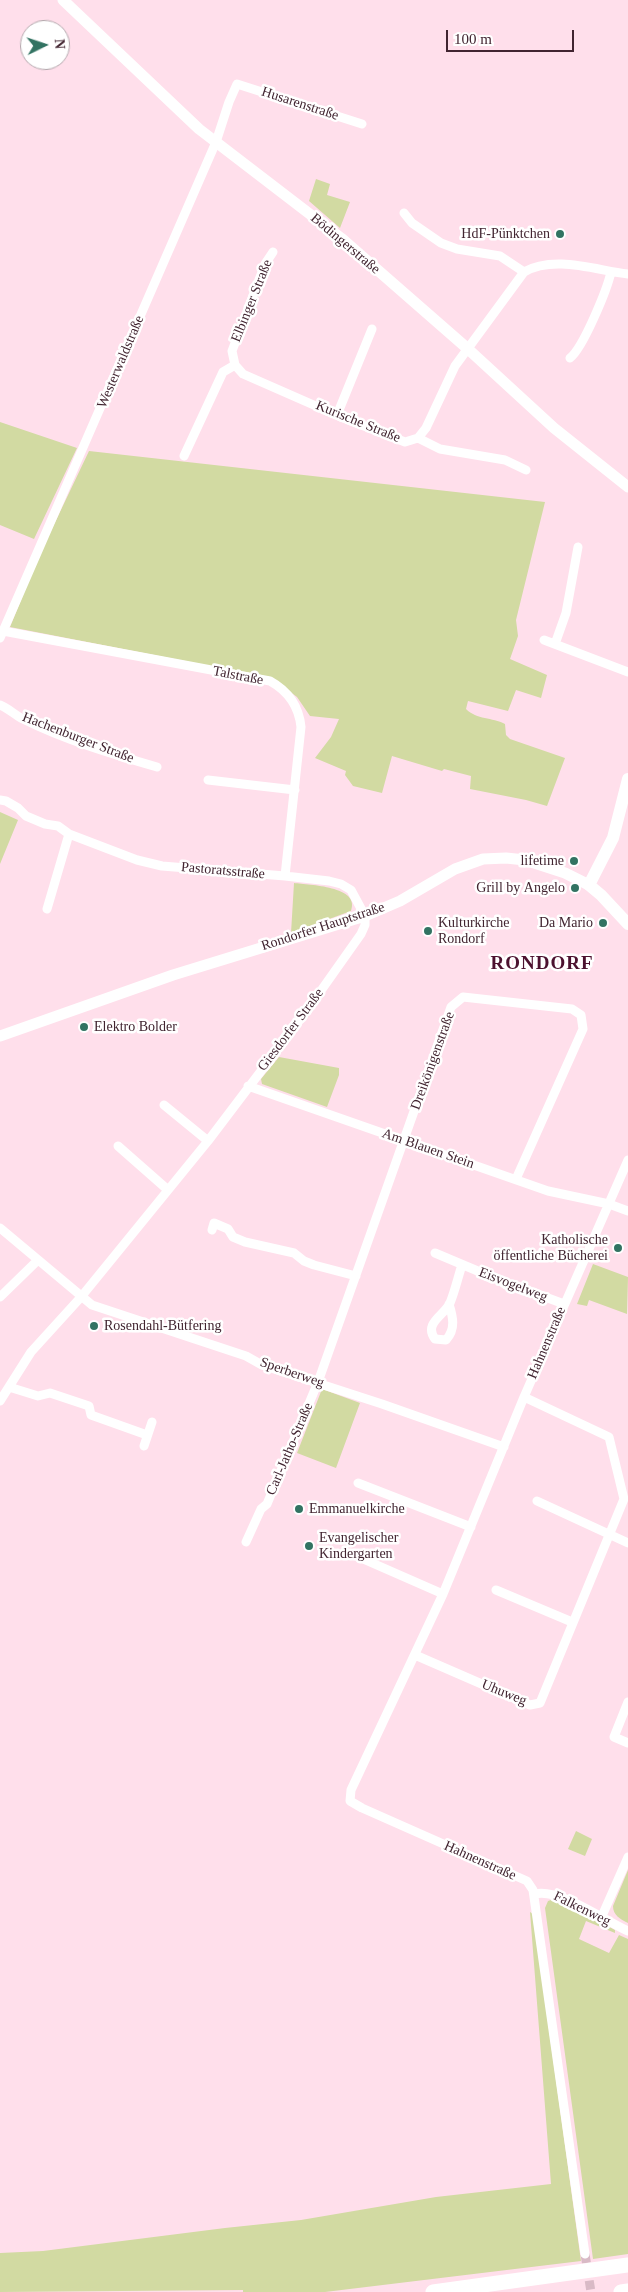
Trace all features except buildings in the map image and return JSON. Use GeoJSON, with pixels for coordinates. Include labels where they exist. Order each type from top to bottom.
{"type":"FeatureCollection","features":[{"type":"Feature","properties":{"kind":"highway"},"geometry":{"type":"LineString","coordinates":[[433,2292],[628,2265]]}},
{"type":"Feature","properties":{"kind":"highway"},"geometry":{"type":"LineString","coordinates":[[621,2292],[628,2291]]}},
{"type":"Feature","properties":{"kind":"main road"},"geometry":{"type":"LineString","coordinates":[[589,885],[614,838],[628,779]]}},
{"type":"Feature","properties":{"kind":"main road","name":"Rondorfer Hauptstraße"},"geometry":{"type":"LineString","coordinates":[[589,885],[601,894],[628,924]]}},
{"type":"Feature","properties":{"kind":"street","name":"Bödingerstraße"},"geometry":{"type":"LineString","coordinates":[[63,0],[199,129],[341,238],[468,349],[554,428],[628,488]]}},
{"type":"Feature","properties":{"kind":"street","name":"Westerwaldstraße"},"geometry":{"type":"LineString","coordinates":[[1,634],[216,142],[237,84]]}},
{"type":"Feature","properties":{"kind":"street","name":"Husarenstraße"},"geometry":{"type":"LineString","coordinates":[[237,84],[362,124]]}},
{"type":"Feature","properties":{"kind":"street"},"geometry":{"type":"LineString","coordinates":[[404,213],[412,223],[441,243],[457,249],[500,256],[524,272],[534,266],[552,264],[628,274]]}},
{"type":"Feature","properties":{"kind":"street","name":"Elbinger Straße"},"geometry":{"type":"LineString","coordinates":[[234,365],[232,351],[265,264],[273,252]]}},
{"type":"Feature","properties":{"kind":"street","name":"Kurische Straße"},"geometry":{"type":"LineString","coordinates":[[234,365],[243,374],[336,415],[406,442],[418,438],[426,428],[455,366],[524,272]]}},
{"type":"Feature","properties":{"kind":"street"},"geometry":{"type":"LineString","coordinates":[[570,358],[576,354],[611,272]]}},
{"type":"Feature","properties":{"kind":"street"},"geometry":{"type":"LineString","coordinates":[[336,415],[372,328]]}},
{"type":"Feature","properties":{"kind":"street"},"geometry":{"type":"LineString","coordinates":[[184,456],[223,372],[234,365]]}},
{"type":"Feature","properties":{"kind":"street"},"geometry":{"type":"LineString","coordinates":[[418,438],[440,449],[504,460],[526,470]]}},
{"type":"Feature","properties":{"kind":"street"},"geometry":{"type":"LineString","coordinates":[[555,644],[566,613],[578,547]]}},
{"type":"Feature","properties":{"kind":"street","name":"Talstraße"},"geometry":{"type":"LineString","coordinates":[[1,634],[270,682],[276,685],[290,698],[300,716],[301,727],[285,876]]}},
{"type":"Feature","properties":{"kind":"street"},"geometry":{"type":"LineString","coordinates":[[544,640],[628,672]]}},
{"type":"Feature","properties":{"kind":"street","name":"Hachenburger Straße"},"geometry":{"type":"LineString","coordinates":[[0,704],[22,718],[63,735],[120,756],[157,767]]}},
{"type":"Feature","properties":{"kind":"street"},"geometry":{"type":"LineString","coordinates":[[208,780],[295,790]]}},
{"type":"Feature","properties":{"kind":"street","name":"Pastoratsstraße"},"geometry":{"type":"LineString","coordinates":[[0,800],[12,804],[26,816],[45,824],[58,826],[69,834],[115,853],[162,866],[329,880],[351,890],[365,916]]}},
{"type":"Feature","properties":{"kind":"street"},"geometry":{"type":"LineString","coordinates":[[47,909],[69,834]]}},
{"type":"Feature","properties":{"kind":"street","name":"Rondorfer Hauptstraße"},"geometry":{"type":"LineString","coordinates":[[0,1036],[173,974],[365,916],[400,901],[455,869],[484,859],[506,858],[526,860],[566,874],[589,885]]}},
{"type":"Feature","properties":{"kind":"street","name":"Giesdorfer Straße"},"geometry":{"type":"LineString","coordinates":[[0,1401],[31,1352],[81,1297],[208,1141],[248,1086],[308,1010],[362,934],[365,916]]}},
{"type":"Feature","properties":{"kind":"street","name":"Dreikönigenstraße"},"geometry":{"type":"LineString","coordinates":[[318,1382],[451,1007],[463,997],[572,1009],[581,1016],[582,1029],[516,1179]]}},
{"type":"Feature","properties":{"kind":"street","name":"Am Blauen Stein"},"geometry":{"type":"LineString","coordinates":[[248,1086],[554,1193],[609,1204],[628,1211]]}},
{"type":"Feature","properties":{"kind":"street"},"geometry":{"type":"LineString","coordinates":[[164,1105],[208,1141]]}},
{"type":"Feature","properties":{"kind":"street"},"geometry":{"type":"LineString","coordinates":[[118,1146],[168,1190]]}},
{"type":"Feature","properties":{"kind":"street","name":"Hahnenstraße"},"geometry":{"type":"LineString","coordinates":[[535,1894],[531,1885],[526,1881],[362,1808],[350,1801],[351,1790],[443,1594],[524,1397],[628,1160]]}},
{"type":"Feature","properties":{"kind":"street"},"geometry":{"type":"LineString","coordinates":[[212,1230],[214,1223],[228,1229],[233,1237],[245,1242],[288,1251],[314,1265],[356,1276]]}},
{"type":"Feature","properties":{"kind":"street","name":"Sperberweg"},"geometry":{"type":"LineString","coordinates":[[0,1228],[92,1305],[139,1322],[168,1329],[246,1356],[270,1368],[305,1380],[318,1382],[504,1447]]}},
{"type":"Feature","properties":{"kind":"street","name":"Eisvogelweg"},"geometry":{"type":"LineString","coordinates":[[435,1253],[500,1280],[506,1285],[524,1289],[564,1304]]}},
{"type":"Feature","properties":{"kind":"street"},"geometry":{"type":"LineString","coordinates":[[0,1297],[38,1260]]}},
{"type":"Feature","properties":{"kind":"street","name":"Eisvogelweg"},"geometry":{"type":"LineString","coordinates":[[450,1304],[462,1265]]}},
{"type":"Feature","properties":{"kind":"street","name":"Carl-Jatho-Straße"},"geometry":{"type":"LineString","coordinates":[[246,1542],[261,1509],[267,1504],[318,1382]]}},
{"type":"Feature","properties":{"kind":"street"},"geometry":{"type":"LineString","coordinates":[[9,1387],[38,1396],[50,1392],[89,1406],[91,1415],[147,1436]]}},
{"type":"Feature","properties":{"kind":"street","name":"Uhuweg"},"geometry":{"type":"LineString","coordinates":[[415,1655],[530,1705],[540,1703],[624,1499],[609,1437],[524,1397]]}},
{"type":"Feature","properties":{"kind":"street"},"geometry":{"type":"LineString","coordinates":[[144,1446],[152,1422]]}},
{"type":"Feature","properties":{"kind":"street"},"geometry":{"type":"LineString","coordinates":[[358,1483],[471,1527]]}},
{"type":"Feature","properties":{"kind":"street"},"geometry":{"type":"LineString","coordinates":[[537,1502],[628,1543]]}},
{"type":"Feature","properties":{"kind":"street"},"geometry":{"type":"LineString","coordinates":[[354,1555],[443,1594]]}},
{"type":"Feature","properties":{"kind":"street"},"geometry":{"type":"LineString","coordinates":[[496,1590],[572,1622]]}},
{"type":"Feature","properties":{"kind":"street"},"geometry":{"type":"LineString","coordinates":[[628,1702],[614,1737],[628,1743]]}},
{"type":"Feature","properties":{"kind":"street"},"geometry":{"type":"LineString","coordinates":[[602,1916],[628,1857]]}},
{"type":"Feature","properties":{"kind":"street","name":"Falkenweg"},"geometry":{"type":"LineString","coordinates":[[535,1894],[548,1892],[602,1916],[628,1931]]}},
{"type":"Feature","properties":{"kind":"street"},"geometry":{"type":"LineString","coordinates":[[535,1894],[585,2254]]}},
{"type":"Feature","properties":{"kind":"green space"},"geometry":{"type":"Polygon","coordinates":[[[316,179],[330,184],[327,195],[350,202],[340,228],[309,201],[316,179]]]}},
{"type":"Feature","properties":{"kind":"green space"},"geometry":{"type":"Polygon","coordinates":[[[0,422],[77,448],[34,539],[0,525],[0,422]]]}},
{"type":"Feature","properties":{"kind":"green space"},"geometry":{"type":"Polygon","coordinates":[[[89,451],[545,502],[516,620],[518,636],[510,659],[547,675],[541,698],[516,690],[508,711],[468,701],[466,709],[480,717],[505,724],[506,735],[510,739],[565,758],[547,806],[470,789],[471,776],[444,769],[442,771],[392,756],[382,793],[353,786],[345,775],[346,771],[315,758],[331,737],[339,719],[310,716],[297,697],[272,678],[10,627],[39,556],[89,451]]]}},
{"type":"Feature","properties":{"kind":"green space"},"geometry":{"type":"Polygon","coordinates":[[[0,812],[18,820],[0,864],[0,812]]]}},
{"type":"Feature","properties":{"kind":"green space"},"geometry":{"type":"Polygon","coordinates":[[[294,883],[332,888],[341,892],[348,896],[352,903],[351,911],[291,933],[294,883]]]}},
{"type":"Feature","properties":{"kind":"green space"},"geometry":{"type":"Polygon","coordinates":[[[279,1057],[339,1068],[339,1075],[327,1107],[262,1084],[261,1079],[279,1057]]]}},
{"type":"Feature","properties":{"kind":"green space"},"geometry":{"type":"Polygon","coordinates":[[[593,1264],[628,1277],[627,1314],[589,1300],[587,1306],[577,1304],[593,1264]]]}},
{"type":"Feature","properties":{"kind":"green space"},"geometry":{"type":"Polygon","coordinates":[[[322,1389],[360,1403],[336,1468],[297,1453],[322,1389]]]}},
{"type":"Feature","properties":{"kind":"green space"},"geometry":{"type":"Polygon","coordinates":[[[576,1831],[592,1839],[585,1856],[568,1849],[576,1831]]]}},
{"type":"Feature","properties":{"kind":"green space"},"geometry":{"type":"Polygon","coordinates":[[[628,1870],[628,1923],[616,1914],[613,1906],[628,1870]]]}},
{"type":"Feature","properties":{"kind":"green space"},"geometry":{"type":"Polygon","coordinates":[[[551,1900],[580,1911],[615,1930],[615,1933],[586,1921],[579,1939],[609,1953],[619,1935],[628,1939],[628,2254],[593,2259],[545,1908],[548,1901],[551,1900]]]}},
{"type":"Feature","properties":{"kind":"green space"},"geometry":{"type":"Polygon","coordinates":[[[530,1912],[533,1914],[581,2261],[325,2292],[243,2292],[243,2290],[0,2292],[0,2253],[43,2251],[301,2220],[436,2197],[551,2184],[530,1912]]]}},
{"type":"Feature","properties":{"kind":"tunnel"},"geometry":{"type":"LineString","coordinates":[[585,2254],[591,2292]]}},
{"type":"Feature","properties":{"kind":"place","name":"HdF-Pünktchen"},"geometry":{"type":"Point","coordinates":[560,234]}},
{"type":"Feature","properties":{"kind":"place","name":"lifetime"},"geometry":{"type":"Point","coordinates":[574,861]}},
{"type":"Feature","properties":{"kind":"place","name":"Grill by Angelo"},"geometry":{"type":"Point","coordinates":[575,888]}},
{"type":"Feature","properties":{"kind":"place","name":"Da Mario"},"geometry":{"type":"Point","coordinates":[603,923]}},
{"type":"Feature","properties":{"kind":"place","name":"Kulturkirche Rondorf"},"geometry":{"type":"Point","coordinates":[428,931]}},
{"type":"Feature","properties":{"kind":"place","name":"Elektro Bolder"},"geometry":{"type":"Point","coordinates":[84,1027]}},
{"type":"Feature","properties":{"kind":"place","name":"Katholische öffentliche Bücherei"},"geometry":{"type":"Point","coordinates":[618,1248]}},
{"type":"Feature","properties":{"kind":"place","name":"Rosendahl-Bütfering"},"geometry":{"type":"Point","coordinates":[94,1326]}},
{"type":"Feature","properties":{"kind":"place","name":"Emmanuelkirche"},"geometry":{"type":"Point","coordinates":[299,1509]}},
{"type":"Feature","properties":{"kind":"place","name":"Evangelischer Kindergarten"},"geometry":{"type":"Point","coordinates":[309,1546]}},
{"type":"Feature","properties":{"kind":"district","name":"RONDORF"},"geometry":{"type":"Point","coordinates":[542,964]}}]}
